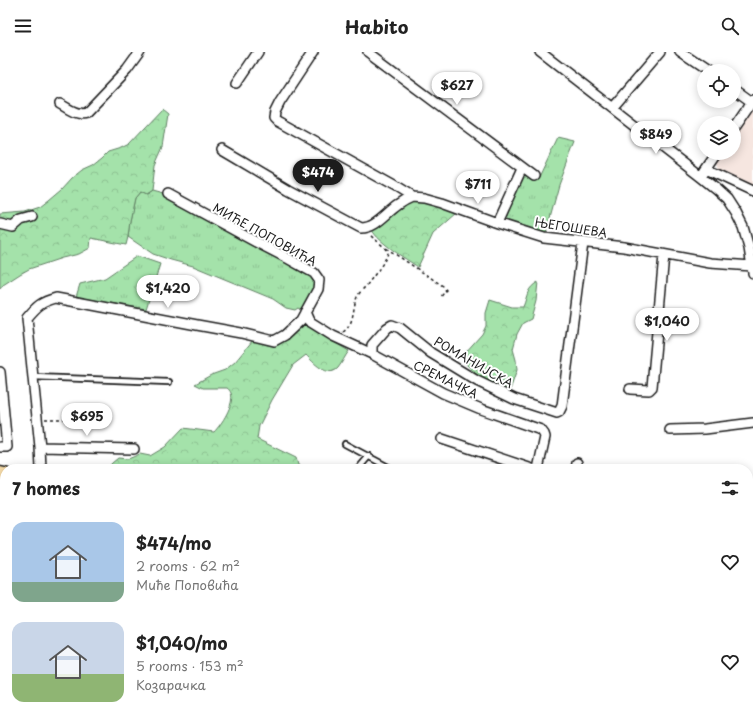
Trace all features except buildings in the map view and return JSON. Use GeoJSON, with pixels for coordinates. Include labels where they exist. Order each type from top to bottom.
{"type":"FeatureCollection","features":[{"type":"Feature","properties":{"kind":"street"},"geometry":{"type":"LineString","coordinates":[[60,104],[78,114],[82,115],[86,113],[127,70],[140,52]]}},
{"type":"Feature","properties":{"kind":"street"},"geometry":{"type":"LineString","coordinates":[[237,83],[258,52]]}},
{"type":"Feature","properties":{"kind":"street","name":"ЊЕГОШЕВА"},"geometry":{"type":"LineString","coordinates":[[313,52],[280,102],[274,118],[412,197],[424,198],[442,203],[544,238],[624,248],[752,269]]}},
{"type":"Feature","properties":{"kind":"street"},"geometry":{"type":"LineString","coordinates":[[368,52],[534,176]]}},
{"type":"Feature","properties":{"kind":"street"},"geometry":{"type":"LineString","coordinates":[[540,52],[612,108],[704,173],[727,199],[736,213],[743,227],[749,248],[752,269]]}},
{"type":"Feature","properties":{"kind":"street"},"geometry":{"type":"LineString","coordinates":[[612,108],[660,52]]}},
{"type":"Feature","properties":{"kind":"street"},"geometry":{"type":"LineString","coordinates":[[680,52],[698,64]]}},
{"type":"Feature","properties":{"kind":"street"},"geometry":{"type":"LineString","coordinates":[[741,94],[752,101],[741,118]]}},
{"type":"Feature","properties":{"kind":"street"},"geometry":{"type":"LineString","coordinates":[[222,150],[288,189],[361,228],[372,226],[398,204],[412,197]]}},
{"type":"Feature","properties":{"kind":"street"},"geometry":{"type":"LineString","coordinates":[[704,173],[712,160]]}},
{"type":"Feature","properties":{"kind":"street"},"geometry":{"type":"LineString","coordinates":[[497,223],[522,168]]}},
{"type":"Feature","properties":{"kind":"street"},"geometry":{"type":"LineString","coordinates":[[704,173],[753,191]]}},
{"type":"Feature","properties":{"kind":"street","name":"МИЋЕ ПОПОВИЋА"},"geometry":{"type":"LineString","coordinates":[[168,194],[314,273],[319,280],[318,289],[305,317]]}},
{"type":"Feature","properties":{"kind":"street"},"geometry":{"type":"LineString","coordinates":[[0,224],[13,227],[20,220],[32,217]]}},
{"type":"Feature","properties":{"kind":"street","name":"РОМАНИЈСКА"},"geometry":{"type":"LineString","coordinates":[[372,354],[372,345],[387,328],[392,325],[400,328],[431,353],[478,381],[514,399],[557,413],[559,412],[562,406],[583,243]]}},
{"type":"Feature","properties":{"kind":"street"},"geometry":{"type":"LineString","coordinates":[[630,389],[649,390],[652,387],[664,255]]}},
{"type":"Feature","properties":{"kind":"street"},"geometry":{"type":"LineString","coordinates":[[42,464],[27,318],[37,306],[45,301],[56,298],[241,332],[274,341],[285,335],[305,317]]}},
{"type":"Feature","properties":{"kind":"street","name":"СРЕМАЧКА"},"geometry":{"type":"LineString","coordinates":[[305,317],[333,336],[372,354],[443,392],[481,409],[541,430],[545,438],[539,464]]}},
{"type":"Feature","properties":{"kind":"street"},"geometry":{"type":"LineString","coordinates":[[0,372],[7,447],[0,447]]}},
{"type":"Feature","properties":{"kind":"street"},"geometry":{"type":"LineString","coordinates":[[670,430],[705,429],[753,424]]}},
{"type":"Feature","properties":{"kind":"street"},"geometry":{"type":"LineString","coordinates":[[442,439],[517,464]]}},
{"type":"Feature","properties":{"kind":"street"},"geometry":{"type":"LineString","coordinates":[[40,447],[134,449]]}},
{"type":"Feature","properties":{"kind":"lane"},"geometry":{"type":"LineString","coordinates":[[33,377],[169,382]]}},
{"type":"Feature","properties":{"kind":"lane"},"geometry":{"type":"LineString","coordinates":[[345,444],[383,464]]}},
{"type":"Feature","properties":{"kind":"lane"},"geometry":{"type":"LineString","coordinates":[[362,464],[369,456]]}},
{"type":"Feature","properties":{"kind":"path"},"geometry":{"type":"LineString","coordinates":[[366,228],[375,240],[443,286],[446,290],[440,298]]}},
{"type":"Feature","properties":{"kind":"path"},"geometry":{"type":"LineString","coordinates":[[333,336],[337,336],[346,331],[354,316],[357,298],[386,257],[388,253],[386,248]]}},
{"type":"Feature","properties":{"kind":"path"},"geometry":{"type":"LineString","coordinates":[[37,419],[74,420],[84,413]]}},
{"type":"Feature","properties":{"kind":"shaded area"},"geometry":{"type":"Polygon","coordinates":[[[753,107],[753,186],[720,171],[716,161],[741,160],[741,125],[753,107]]]}},
{"type":"Feature","properties":{"kind":"green space"},"geometry":{"type":"Polygon","coordinates":[[[162,109],[168,114],[163,147],[155,165],[152,191],[146,195],[140,192],[135,198],[126,245],[91,238],[90,248],[79,254],[29,269],[3,285],[0,289],[0,214],[25,212],[40,207],[82,170],[93,165],[108,152],[129,144],[162,109]]]}},
{"type":"Feature","properties":{"kind":"green space"},"geometry":{"type":"Polygon","coordinates":[[[558,138],[575,142],[559,185],[546,233],[509,222],[506,220],[506,214],[521,178],[526,177],[534,180],[539,178],[558,138]]]}},
{"type":"Feature","properties":{"kind":"green space"},"geometry":{"type":"Polygon","coordinates":[[[152,191],[163,194],[314,275],[316,288],[303,311],[298,308],[295,310],[286,308],[273,299],[193,266],[153,254],[128,237],[135,198],[140,192],[146,195],[152,191]]]}},
{"type":"Feature","properties":{"kind":"green space"},"geometry":{"type":"Polygon","coordinates":[[[409,201],[445,208],[457,213],[433,234],[418,267],[386,245],[375,235],[372,230],[409,201]]]}},
{"type":"Feature","properties":{"kind":"green space"},"geometry":{"type":"Polygon","coordinates":[[[137,256],[160,264],[146,309],[76,297],[80,284],[105,278],[137,256]]]}},
{"type":"Feature","properties":{"kind":"green space"},"geometry":{"type":"Polygon","coordinates":[[[538,282],[536,301],[531,319],[523,323],[517,334],[513,349],[517,370],[510,390],[479,377],[464,362],[464,354],[482,334],[486,326],[486,313],[490,300],[512,307],[523,307],[529,290],[538,282]]]}},
{"type":"Feature","properties":{"kind":"green space"},"geometry":{"type":"Polygon","coordinates":[[[303,323],[349,351],[338,368],[330,372],[325,371],[306,355],[293,365],[272,400],[259,426],[257,439],[296,458],[298,464],[111,464],[118,458],[128,459],[140,454],[150,456],[165,447],[183,428],[214,432],[224,419],[229,408],[232,398],[231,393],[227,388],[203,388],[195,384],[211,375],[225,370],[235,362],[253,340],[267,343],[303,323]]]}}]}
